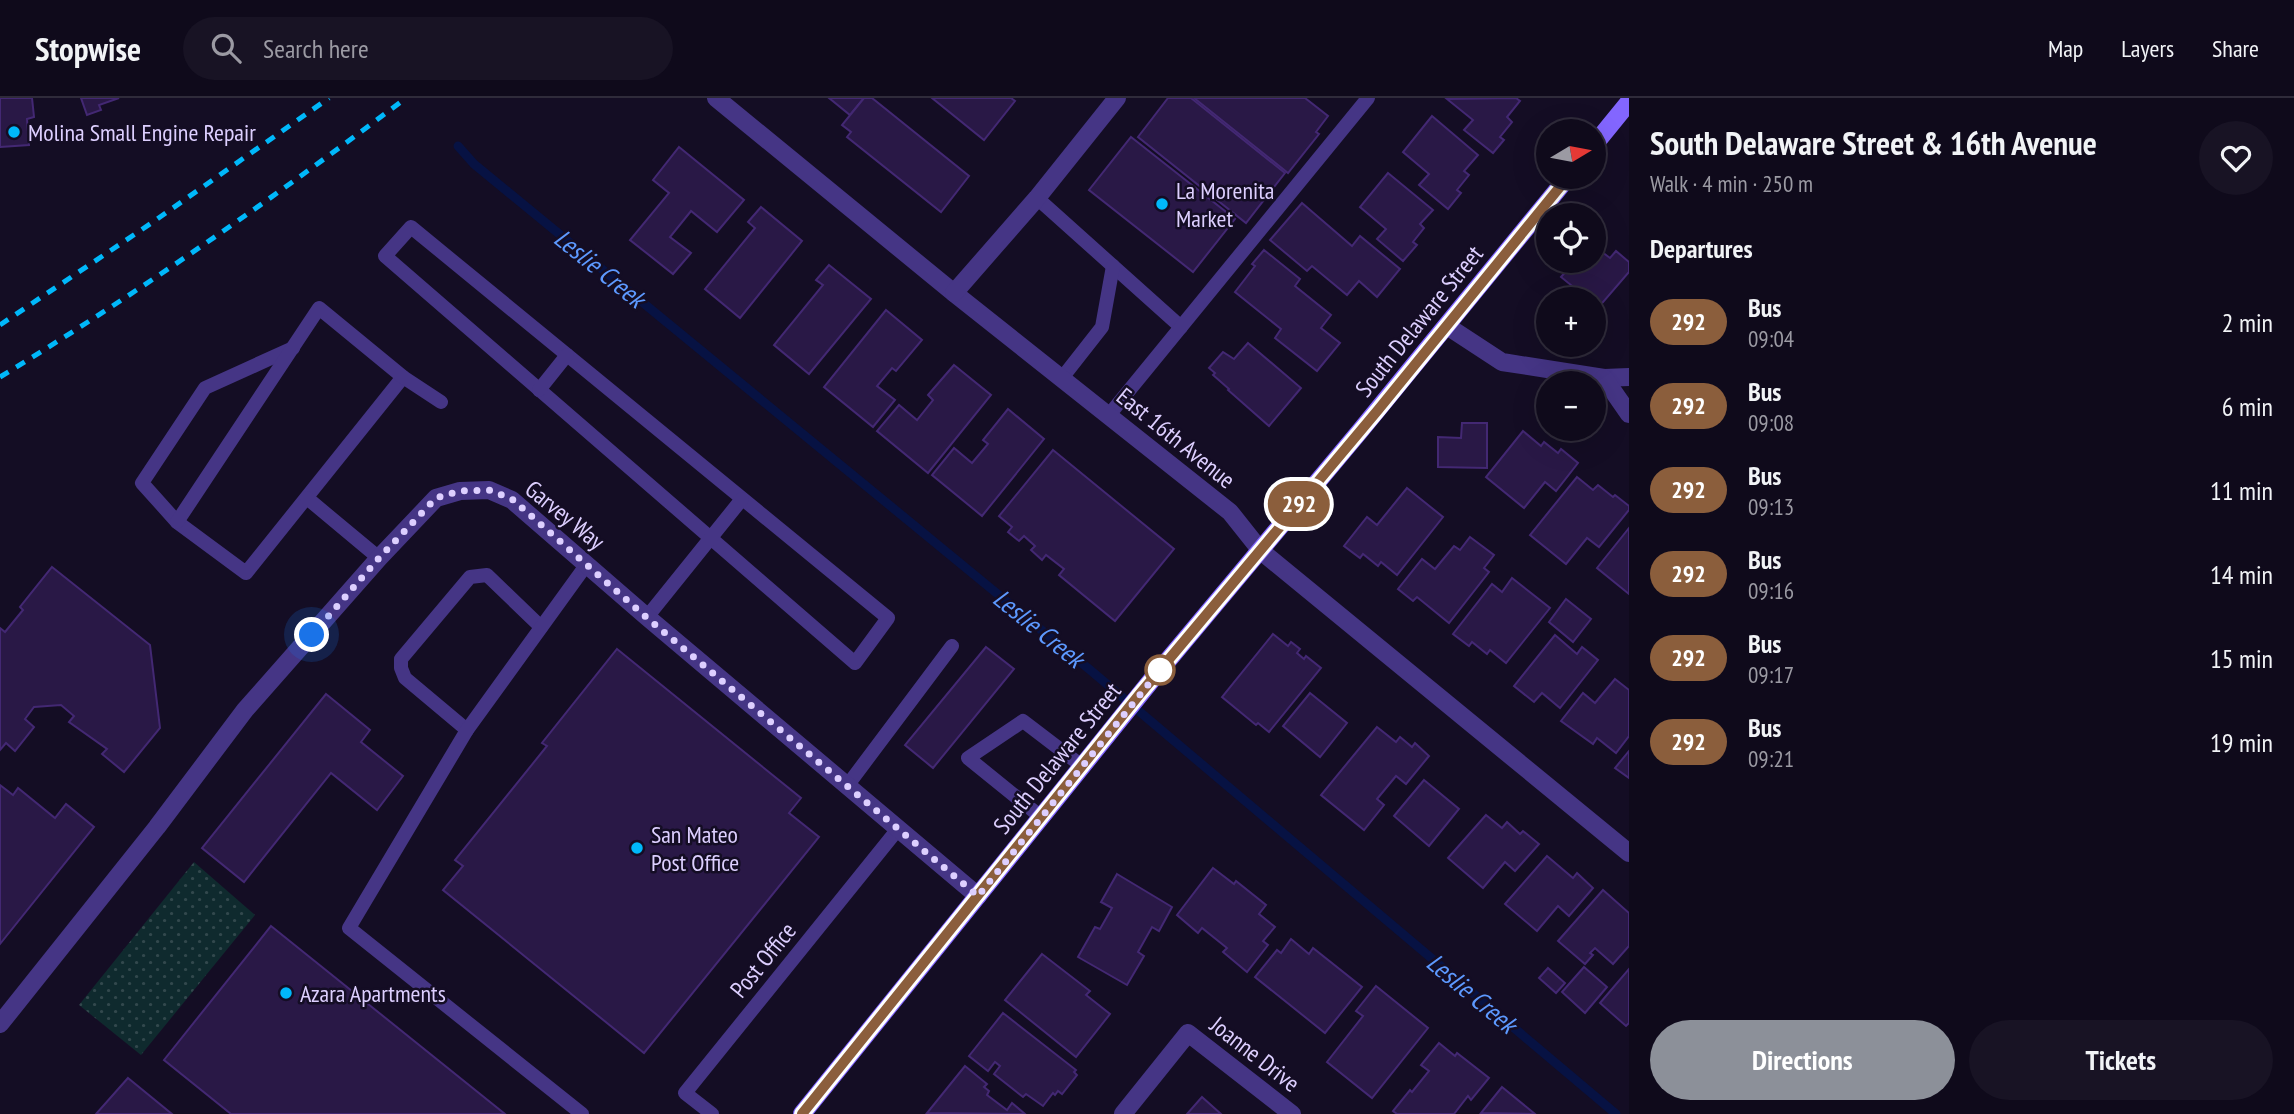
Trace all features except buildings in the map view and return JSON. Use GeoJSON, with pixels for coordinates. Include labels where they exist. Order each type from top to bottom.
{"type":"FeatureCollection","features":[{"type":"Feature","properties":{"kind":"main road"},"geometry":{"type":"LineString","coordinates":[[1606,130],[1629,102]]}},
{"type":"Feature","properties":{"kind":"main road","name":"South Delaware Street"},"geometry":{"type":"LineString","coordinates":[[802,1114],[1109,732],[1558,189]]}},
{"type":"Feature","properties":{"kind":"street","name":"East 16th Avenue"},"geometry":{"type":"LineString","coordinates":[[716,98],[954,293],[1230,513],[1261,551],[1629,853]]}},
{"type":"Feature","properties":{"kind":"street"},"geometry":{"type":"LineString","coordinates":[[954,293],[1037,198],[1117,98]]}},
{"type":"Feature","properties":{"kind":"street"},"geometry":{"type":"LineString","coordinates":[[1447,326],[1502,362],[1559,371]]}},
{"type":"Feature","properties":{"kind":"street"},"geometry":{"type":"LineString","coordinates":[[1606,378],[1629,377]]}},
{"type":"Feature","properties":{"kind":"street"},"geometry":{"type":"LineString","coordinates":[[1606,381],[1629,414]]}},
{"type":"Feature","properties":{"kind":"street","name":"Garvey Way"},"geometry":{"type":"LineString","coordinates":[[0,1024],[157,827],[245,710],[379,558],[436,498],[460,491],[489,490],[512,499],[646,617],[978,896]]}},
{"type":"Feature","properties":{"kind":"street","name":"Joanne Drive"},"geometry":{"type":"LineString","coordinates":[[1123,1114],[1188,1033],[1292,1114]]}},
{"type":"Feature","properties":{"kind":"lane"},"geometry":{"type":"LineString","coordinates":[[1110,415],[1368,98]]}},
{"type":"Feature","properties":{"kind":"lane"},"geometry":{"type":"LineString","coordinates":[[1037,198],[1181,327]]}},
{"type":"Feature","properties":{"kind":"lane"},"geometry":{"type":"LineString","coordinates":[[411,228],[888,618],[855,663],[539,390],[385,256],[411,228]]}},
{"type":"Feature","properties":{"kind":"lane"},"geometry":{"type":"LineString","coordinates":[[1062,378],[1102,327],[1112,266]]}},
{"type":"Feature","properties":{"kind":"lane"},"geometry":{"type":"LineString","coordinates":[[177,522],[319,308],[403,377],[441,401]]}},
{"type":"Feature","properties":{"kind":"lane"},"geometry":{"type":"LineString","coordinates":[[293,348],[205,388],[142,483],[177,522],[246,573],[403,377]]}},
{"type":"Feature","properties":{"kind":"lane"},"geometry":{"type":"LineString","coordinates":[[539,390],[567,355]]}},
{"type":"Feature","properties":{"kind":"lane"},"geometry":{"type":"LineString","coordinates":[[307,498],[379,558]]}},
{"type":"Feature","properties":{"kind":"lane"},"geometry":{"type":"LineString","coordinates":[[646,617],[742,499]]}},
{"type":"Feature","properties":{"kind":"lane"},"geometry":{"type":"LineString","coordinates":[[582,1114],[349,928],[467,730],[587,564]]}},
{"type":"Feature","properties":{"kind":"lane"},"geometry":{"type":"LineString","coordinates":[[467,730],[405,678],[401,659],[470,578],[476,576],[487,575],[541,627]]}},
{"type":"Feature","properties":{"kind":"lane"},"geometry":{"type":"LineString","coordinates":[[847,786],[952,646]]}},
{"type":"Feature","properties":{"kind":"lane"},"geometry":{"type":"LineString","coordinates":[[1041,817],[968,758],[1023,721],[1082,766]]}},
{"type":"Feature","properties":{"kind":"lane","name":"Post Office"},"geometry":{"type":"LineString","coordinates":[[712,1114],[685,1093],[898,829]]}},
{"type":"Feature","properties":{"kind":"green space"},"geometry":{"type":"Polygon","coordinates":[[[194,862],[255,915],[141,1055],[79,1005],[194,862]]]}},
{"type":"Feature","properties":{"kind":"waterway","name":"Leslie Creek"},"geometry":{"type":"LineString","coordinates":[[458,146],[474,164],[1089,669],[1616,1114]]}},
{"type":"Feature","properties":{"kind":"railway"},"geometry":{"type":"LineString","coordinates":[[0,325],[153,222],[329,98]]}},
{"type":"Feature","properties":{"kind":"railway"},"geometry":{"type":"LineString","coordinates":[[0,377],[206,243],[406,98]]}},
{"type":"Feature","properties":{"kind":"bus line","name":"292"},"geometry":{"type":"LineString","coordinates":[[802,1114],[1139,695],[1378,410],[1558,189]]}},
{"type":"Feature","properties":{"kind":"place","name":"Molina Small Engine Repair"},"geometry":{"type":"Point","coordinates":[14,132]}},
{"type":"Feature","properties":{"kind":"place","name":"La Morenita Market"},"geometry":{"type":"Point","coordinates":[1162,204]}},
{"type":"Feature","properties":{"kind":"place","name":"San Mateo Post Office"},"geometry":{"type":"Point","coordinates":[637,848]}},
{"type":"Feature","properties":{"kind":"place","name":"Azara Apartments"},"geometry":{"type":"Point","coordinates":[286,993]}},
{"type":"Feature","properties":{"kind":"route"},"geometry":{"type":"LineString","coordinates":[[312,635],[436,498],[460,491],[489,490],[512,499],[646,617],[978,896],[1160,670]]}}]}
